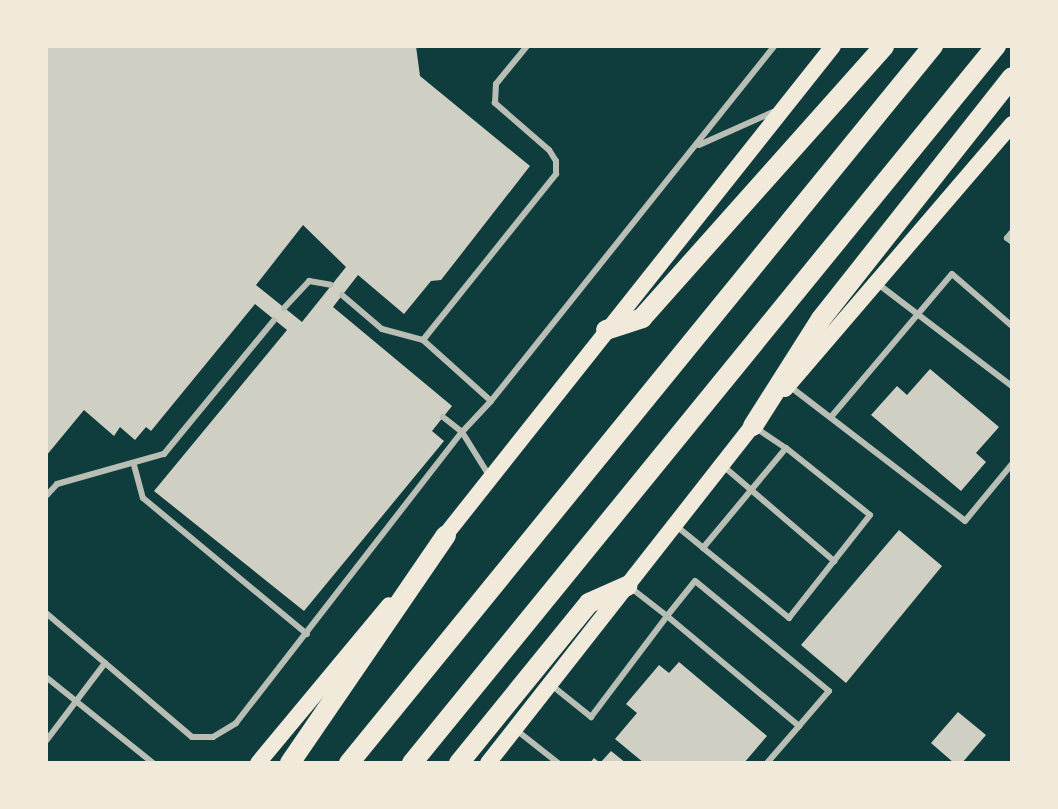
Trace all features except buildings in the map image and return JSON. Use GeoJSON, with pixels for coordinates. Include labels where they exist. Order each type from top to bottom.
{"type":"FeatureCollection","features":[{"type":"Feature","properties":{"kind":"highway"},"geometry":{"type":"LineString","coordinates":[[606,330],[642,318],[884,46]]}},
{"type":"Feature","properties":{"kind":"highway"},"geometry":{"type":"LineString","coordinates":[[349,763],[933,46]]}},
{"type":"Feature","properties":{"kind":"highway"},"geometry":{"type":"LineString","coordinates":[[412,763],[996,46]]}},
{"type":"Feature","properties":{"kind":"highway"},"geometry":{"type":"LineString","coordinates":[[753,426],[821,319],[1012,77]]}},
{"type":"Feature","properties":{"kind":"highway"},"geometry":{"type":"LineString","coordinates":[[290,763],[446,535]]}},
{"type":"Feature","properties":{"kind":"highway"},"geometry":{"type":"LineString","coordinates":[[459,763],[589,603],[627,586]]}},
{"type":"Feature","properties":{"kind":"main road"},"geometry":{"type":"LineString","coordinates":[[258,763],[446,535],[833,46]]}},
{"type":"Feature","properties":{"kind":"main road"},"geometry":{"type":"LineString","coordinates":[[488,763],[753,426],[1012,124]]}},
{"type":"Feature","properties":{"kind":"lane"},"geometry":{"type":"LineString","coordinates":[[423,340],[556,174],[556,161],[549,150],[495,103],[496,84],[527,46]]}},
{"type":"Feature","properties":{"kind":"lane"},"geometry":{"type":"LineString","coordinates":[[46,613],[192,737],[213,737],[236,723],[462,432],[491,401],[774,46]]}},
{"type":"Feature","properties":{"kind":"lane"},"geometry":{"type":"LineString","coordinates":[[695,147],[784,108]]}},
{"type":"Feature","properties":{"kind":"lane"},"geometry":{"type":"LineString","coordinates":[[1012,232],[1007,238],[1012,242]]}},
{"type":"Feature","properties":{"kind":"lane"},"geometry":{"type":"LineString","coordinates":[[831,417],[952,274],[1012,326]]}},
{"type":"Feature","properties":{"kind":"lane"},"geometry":{"type":"LineString","coordinates":[[284,308],[309,281],[331,285]]}},
{"type":"Feature","properties":{"kind":"lane"},"geometry":{"type":"LineString","coordinates":[[876,283],[1012,386]]}},
{"type":"Feature","properties":{"kind":"lane"},"geometry":{"type":"LineString","coordinates":[[342,295],[382,329],[423,340],[491,401]]}},
{"type":"Feature","properties":{"kind":"lane"},"geometry":{"type":"LineString","coordinates":[[46,496],[57,484],[134,465],[164,454],[274,320]]}},
{"type":"Feature","properties":{"kind":"lane"},"geometry":{"type":"LineString","coordinates":[[788,385],[965,521],[1012,464]]}},
{"type":"Feature","properties":{"kind":"lane"},"geometry":{"type":"LineString","coordinates":[[443,417],[462,432],[490,477]]}},
{"type":"Feature","properties":{"kind":"lane"},"geometry":{"type":"LineString","coordinates":[[675,525],[789,618],[834,561],[870,515],[786,448],[753,426]]}},
{"type":"Feature","properties":{"kind":"lane"},"geometry":{"type":"LineString","coordinates":[[703,548],[786,448]]}},
{"type":"Feature","properties":{"kind":"lane"},"geometry":{"type":"LineString","coordinates":[[134,465],[143,498],[307,634]]}},
{"type":"Feature","properties":{"kind":"lane"},"geometry":{"type":"LineString","coordinates":[[722,465],[834,561]]}},
{"type":"Feature","properties":{"kind":"lane"},"geometry":{"type":"LineString","coordinates":[[550,684],[591,717],[695,581],[829,691],[767,763]]}},
{"type":"Feature","properties":{"kind":"lane"},"geometry":{"type":"LineString","coordinates":[[627,586],[799,726]]}},
{"type":"Feature","properties":{"kind":"lane"},"geometry":{"type":"LineString","coordinates":[[46,741],[105,663]]}},
{"type":"Feature","properties":{"kind":"lane"},"geometry":{"type":"LineString","coordinates":[[46,677],[153,763]]}},
{"type":"Feature","properties":{"kind":"lane"},"geometry":{"type":"LineString","coordinates":[[515,729],[558,763]]}}]}
